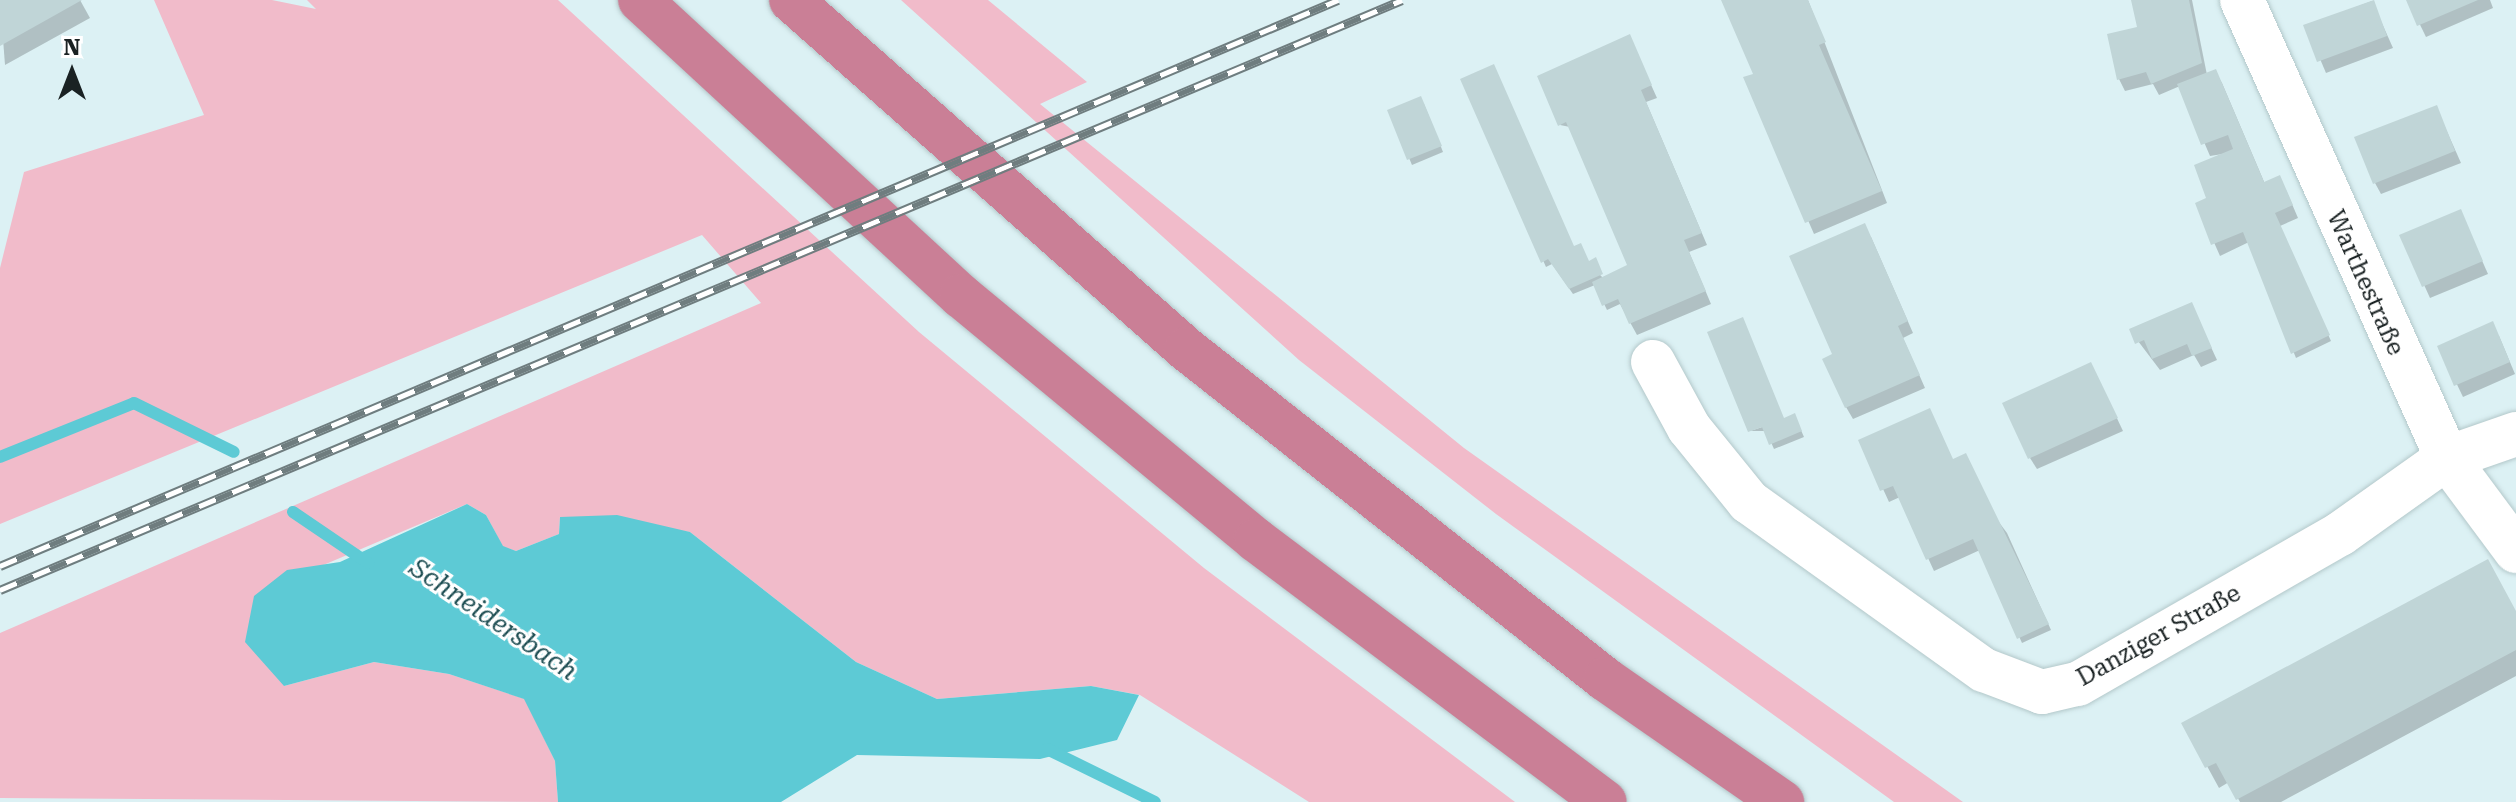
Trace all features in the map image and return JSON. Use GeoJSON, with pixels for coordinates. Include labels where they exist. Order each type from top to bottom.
{"type":"FeatureCollection","features":[{"type":"Feature","properties":{"kind":"highway"},"geometry":{"type":"LineString","coordinates":[[640,0],[961,296],[1243,530],[1605,802]]}},
{"type":"Feature","properties":{"kind":"highway"},"geometry":{"type":"LineString","coordinates":[[791,0],[1186,349],[1605,679],[1782,802]]}},
{"type":"Feature","properties":{"kind":"street","name":"Warthestraße"},"geometry":{"type":"LineString","coordinates":[[2242,0],[2447,458],[2516,551]]}},
{"type":"Feature","properties":{"kind":"street","name":"Danziger Straße"},"geometry":{"type":"LineString","coordinates":[[1653,362],[1689,428],[1749,502],[1984,670],[2042,692],[2078,684],[2327,542],[2447,458],[2516,434]]}},
{"type":"Feature","properties":{"kind":"shaded area"},"geometry":{"type":"Polygon","coordinates":[[[154,0],[272,0],[316,9],[307,0],[558,0],[919,332],[1204,568],[1515,802],[1309,802],[1140,695],[1091,686],[937,699],[856,662],[690,532],[560,517],[559,534],[516,551],[503,547],[486,515],[467,504],[307,572],[287,571],[284,686],[374,662],[449,674],[525,699],[555,761],[558,802],[0,798],[0,633],[761,303],[702,235],[0,524],[0,268],[24,172],[204,115],[154,0]]]}},
{"type":"Feature","properties":{"kind":"shaded area"},"geometry":{"type":"Polygon","coordinates":[[[901,0],[988,0],[1087,82],[1040,104],[1464,448],[1963,802],[1894,802],[1496,514],[1299,360],[901,0]]]}},
{"type":"Feature","properties":{"kind":"water"},"geometry":{"type":"Polygon","coordinates":[[[467,504],[486,515],[503,546],[516,551],[559,534],[560,517],[617,515],[690,532],[856,662],[937,699],[1091,686],[1139,695],[1117,740],[1040,759],[857,755],[781,802],[558,802],[555,761],[524,699],[449,674],[374,662],[284,686],[245,642],[254,596],[287,570],[340,562],[467,504]]]}},
{"type":"Feature","properties":{"kind":"building"},"geometry":{"type":"Polygon","coordinates":[[[0,0],[82,0],[0,46],[0,0]]]}},
{"type":"Feature","properties":{"kind":"building"},"geometry":{"type":"Polygon","coordinates":[[[1721,0],[1808,0],[1826,42],[1819,45],[1882,191],[1805,223],[1743,77],[1753,74],[1721,0]]]}},
{"type":"Feature","properties":{"kind":"building"},"geometry":{"type":"Polygon","coordinates":[[[2131,0],[2189,0],[2202,63],[2151,84],[2146,72],[2117,80],[2107,34],[2137,27],[2131,0]]]}},
{"type":"Feature","properties":{"kind":"building"},"geometry":{"type":"Polygon","coordinates":[[[2374,0],[2387,36],[2317,62],[2303,25],[2374,0]]]}},
{"type":"Feature","properties":{"kind":"building"},"geometry":{"type":"Polygon","coordinates":[[[2406,0],[2478,0],[2417,26],[2406,0]]]}},
{"type":"Feature","properties":{"kind":"building"},"geometry":{"type":"Polygon","coordinates":[[[1630,34],[1652,85],[1641,90],[1702,233],[1684,240],[1706,291],[1629,324],[1618,299],[1602,306],[1592,282],[1627,265],[1566,122],[1558,126],[1537,76],[1630,34]]]}},
{"type":"Feature","properties":{"kind":"building"},"geometry":{"type":"Polygon","coordinates":[[[1494,64],[1574,246],[1581,243],[1589,261],[1596,257],[1603,274],[1569,289],[1548,259],[1541,263],[1460,79],[1494,64]]]}},
{"type":"Feature","properties":{"kind":"building"},"geometry":{"type":"Polygon","coordinates":[[[2216,69],[2264,182],[2280,175],[2293,205],[2275,213],[2330,335],[2291,354],[2243,232],[2211,245],[2195,203],[2206,198],[2194,165],[2233,149],[2228,135],[2201,145],[2177,84],[2216,69]]]}},
{"type":"Feature","properties":{"kind":"building"},"geometry":{"type":"Polygon","coordinates":[[[1421,96],[1442,146],[1407,160],[1387,110],[1421,96]]]}},
{"type":"Feature","properties":{"kind":"building"},"geometry":{"type":"Polygon","coordinates":[[[2437,105],[2455,151],[2373,184],[2354,137],[2437,105]]]}},
{"type":"Feature","properties":{"kind":"building"},"geometry":{"type":"Polygon","coordinates":[[[2461,209],[2483,261],[2422,287],[2399,235],[2461,209]]]}},
{"type":"Feature","properties":{"kind":"building"},"geometry":{"type":"Polygon","coordinates":[[[1865,223],[1908,321],[1898,326],[1920,375],[1845,408],[1822,359],[1832,354],[1789,256],[1865,223]]]}},
{"type":"Feature","properties":{"kind":"building"},"geometry":{"type":"Polygon","coordinates":[[[2192,302],[2212,348],[2192,356],[2187,344],[2152,359],[2144,340],[2135,344],[2129,329],[2192,302]]]}},
{"type":"Feature","properties":{"kind":"building"},"geometry":{"type":"Polygon","coordinates":[[[1743,317],[1784,418],[1795,413],[1802,431],[1769,445],[1762,427],[1748,432],[1707,332],[1743,317]]]}},
{"type":"Feature","properties":{"kind":"building"},"geometry":{"type":"Polygon","coordinates":[[[2493,321],[2510,362],[2454,386],[2437,346],[2493,321]]]}},
{"type":"Feature","properties":{"kind":"building"},"geometry":{"type":"Polygon","coordinates":[[[2091,362],[2118,418],[2028,459],[2002,403],[2091,362]]]}},
{"type":"Feature","properties":{"kind":"building"},"geometry":{"type":"Polygon","coordinates":[[[1930,408],[1953,459],[1966,453],[2049,624],[2017,639],[1973,539],[1926,560],[1893,486],[1880,491],[1858,440],[1930,408]]]}},
{"type":"Feature","properties":{"kind":"building"},"geometry":{"type":"Polygon","coordinates":[[[2488,559],[2516,611],[2516,650],[2236,800],[2216,763],[2205,768],[2181,723],[2488,559]]]}},
{"type":"Feature","properties":{"kind":"waterway","name":"Schneidersbach"},"geometry":{"type":"LineString","coordinates":[[0,457],[134,403],[234,452]]}},
{"type":"Feature","properties":{"kind":"waterway","name":"Schneidersbach"},"geometry":{"type":"LineString","coordinates":[[293,512],[368,563]]}},
{"type":"Feature","properties":{"kind":"waterway"},"geometry":{"type":"LineString","coordinates":[[1047,749],[1155,802]]}},
{"type":"Feature","properties":{"kind":"railway"},"geometry":{"type":"LineString","coordinates":[[0,566],[1338,0]]}},
{"type":"Feature","properties":{"kind":"railway"},"geometry":{"type":"LineString","coordinates":[[0,590],[1402,0]]}}]}
